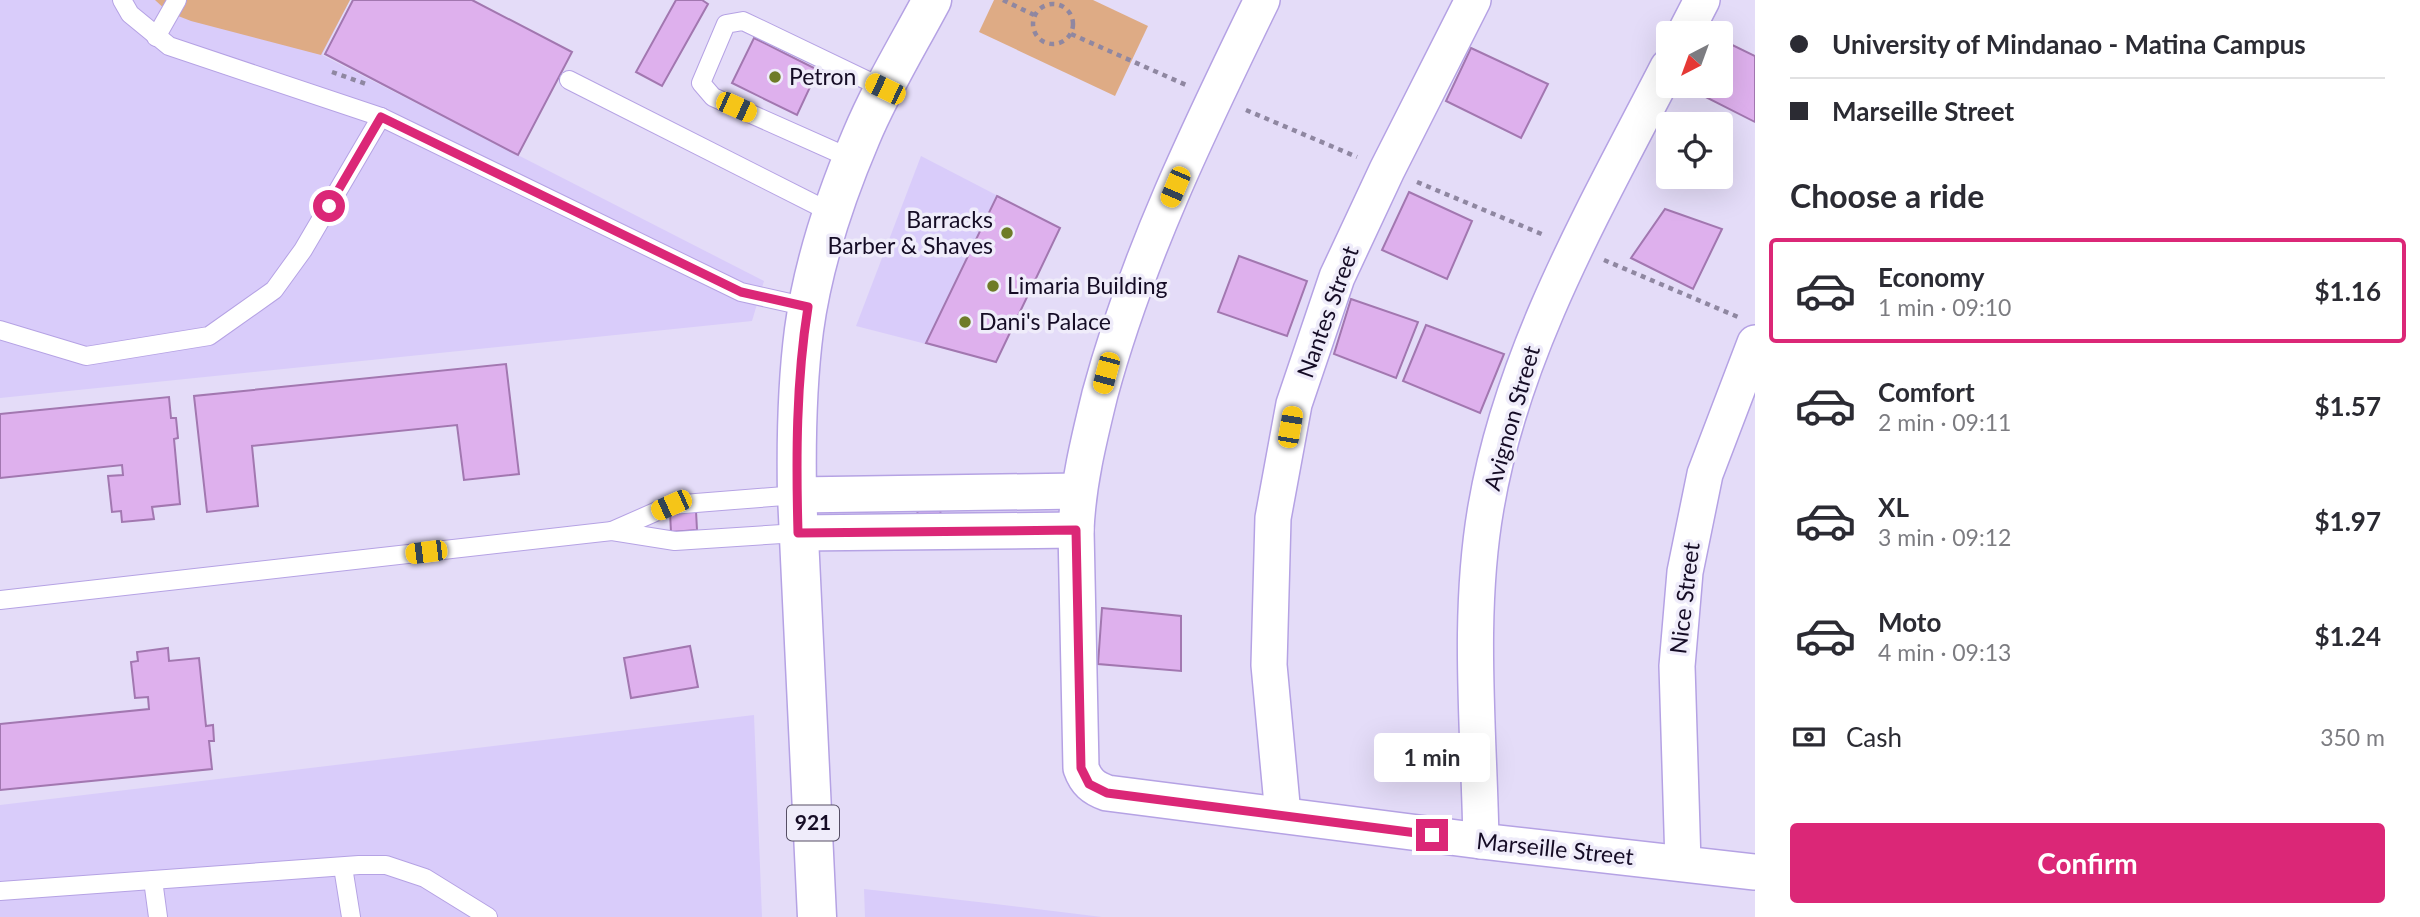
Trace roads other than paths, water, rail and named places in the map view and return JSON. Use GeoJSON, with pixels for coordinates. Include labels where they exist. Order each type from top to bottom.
{"type":"FeatureCollection","features":[{"type":"Feature","properties":{"kind":"main road","name":"921"},"geometry":{"type":"LineString","coordinates":[[817,917],[797,495],[796,446],[804,332],[832,213],[852,159],[862,134],[932,0]]}},
{"type":"Feature","properties":{"kind":"street","name":"Marseille Street"},"geometry":{"type":"LineString","coordinates":[[1262,0],[1214,97],[1136,278],[1108,364],[1078,491],[1076,530],[1081,768],[1089,784],[1107,793],[1481,841],[1755,872]]}},
{"type":"Feature","properties":{"kind":"street","name":"Nantes Street"},"geometry":{"type":"LineString","coordinates":[[1283,816],[1269,665],[1273,518],[1294,404],[1337,277],[1387,170],[1473,0]]}},
{"type":"Feature","properties":{"kind":"street"},"geometry":{"type":"LineString","coordinates":[[1691,21],[1702,0]]}},
{"type":"Feature","properties":{"kind":"street","name":"Avignon Street"},"geometry":{"type":"LineString","coordinates":[[1481,841],[1476,609],[1486,507],[1505,425],[1537,335],[1575,248],[1656,90]]}},
{"type":"Feature","properties":{"kind":"street","name":"Nice Street"},"geometry":{"type":"LineString","coordinates":[[1682,863],[1677,666],[1685,572],[1705,474],[1749,331]]}},
{"type":"Feature","properties":{"kind":"street"},"geometry":{"type":"LineString","coordinates":[[797,495],[1078,491]]}},
{"type":"Feature","properties":{"kind":"street"},"geometry":{"type":"LineString","coordinates":[[798,533],[1076,530]]}},
{"type":"Feature","properties":{"kind":"lane"},"geometry":{"type":"LineString","coordinates":[[122,0],[130,14],[169,46],[381,117],[741,292],[808,307]]}},
{"type":"Feature","properties":{"kind":"lane"},"geometry":{"type":"LineString","coordinates":[[156,37],[177,0]]}},
{"type":"Feature","properties":{"kind":"lane"},"geometry":{"type":"LineString","coordinates":[[852,159],[713,97],[701,83],[726,24],[743,21],[885,89]]}},
{"type":"Feature","properties":{"kind":"lane"},"geometry":{"type":"LineString","coordinates":[[569,80],[832,213]]}},
{"type":"Feature","properties":{"kind":"lane"},"geometry":{"type":"LineString","coordinates":[[0,330],[86,356],[209,336],[274,290],[303,250],[381,117]]}},
{"type":"Feature","properties":{"kind":"lane"},"geometry":{"type":"LineString","coordinates":[[612,531],[671,505],[797,495]]}},
{"type":"Feature","properties":{"kind":"lane"},"geometry":{"type":"LineString","coordinates":[[0,600],[612,531],[675,541],[798,533]]}},
{"type":"Feature","properties":{"kind":"lane"},"geometry":{"type":"LineString","coordinates":[[0,891],[386,865],[425,878],[488,917]]}},
{"type":"Feature","properties":{"kind":"lane"},"geometry":{"type":"LineString","coordinates":[[343,867],[351,917]]}},
{"type":"Feature","properties":{"kind":"lane"},"geometry":{"type":"LineString","coordinates":[[153,880],[158,917]]}},
{"type":"Feature","properties":{"kind":"place","name":"Petron"},"geometry":{"type":"Point","coordinates":[775,77]}},
{"type":"Feature","properties":{"kind":"place","name":"Barracks Barber & Shaves"},"geometry":{"type":"Point","coordinates":[1007,233]}},
{"type":"Feature","properties":{"kind":"place","name":"Limaria Building"},"geometry":{"type":"Point","coordinates":[993,286]}},
{"type":"Feature","properties":{"kind":"place","name":"Dani's Palace"},"geometry":{"type":"Point","coordinates":[965,322]}}]}
